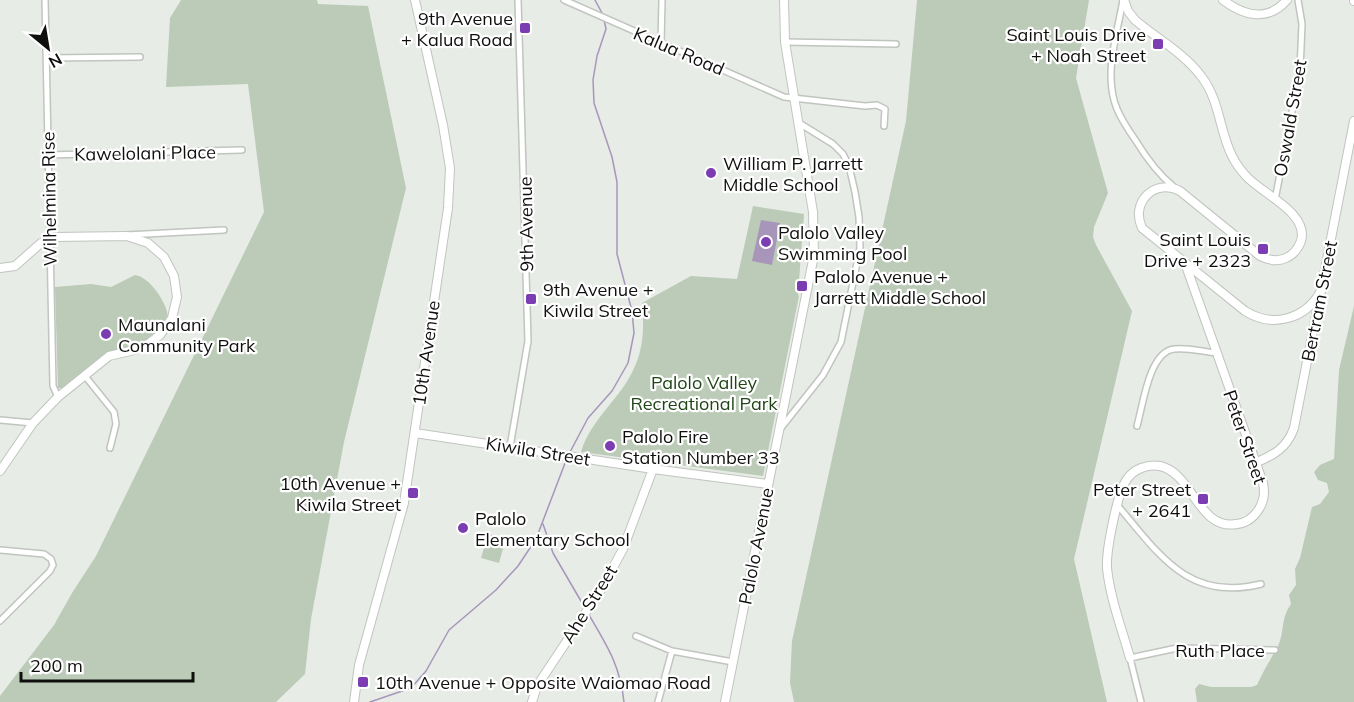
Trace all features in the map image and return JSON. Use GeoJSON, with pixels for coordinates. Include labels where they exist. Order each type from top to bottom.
{"type":"FeatureCollection","features":[{"type":"Feature","properties":{"kind":"street","name":"Wilhelmina Rise"},"geometry":{"type":"LineString","coordinates":[[45,0],[53,386],[58,397]]}},
{"type":"Feature","properties":{"kind":"street","name":"10th Avenue"},"geometry":{"type":"LineString","coordinates":[[353,701],[359,665],[404,503],[448,207],[450,168],[443,125],[415,0]]}},
{"type":"Feature","properties":{"kind":"street","name":"9th Avenue"},"geometry":{"type":"LineString","coordinates":[[510,447],[528,341],[522,68],[518,0]]}},
{"type":"Feature","properties":{"kind":"street","name":"Kalua Road"},"geometry":{"type":"LineString","coordinates":[[564,0],[784,97],[866,106],[877,105],[885,109],[884,126]]}},
{"type":"Feature","properties":{"kind":"street"},"geometry":{"type":"LineString","coordinates":[[661,43],[662,0]]}},
{"type":"Feature","properties":{"kind":"street","name":"Palolo Avenue"},"geometry":{"type":"LineString","coordinates":[[725,702],[813,255],[813,212],[785,42],[783,0]]}},
{"type":"Feature","properties":{"kind":"street"},"geometry":{"type":"LineString","coordinates":[[1124,0],[1135,20],[1192,65],[1201,75],[1215,98],[1232,156],[1249,179],[1297,219],[1302,234],[1299,246],[1287,258],[1275,260],[1260,256],[1164,179],[1147,160],[1123,121],[1113,98],[1112,63],[1124,0]]}},
{"type":"Feature","properties":{"kind":"street"},"geometry":{"type":"LineString","coordinates":[[1223,0],[1242,13],[1259,15],[1276,10],[1287,0]]}},
{"type":"Feature","properties":{"kind":"street","name":"Oswald Street"},"geometry":{"type":"LineString","coordinates":[[1275,200],[1300,69],[1302,24],[1298,0]]}},
{"type":"Feature","properties":{"kind":"street"},"geometry":{"type":"LineString","coordinates":[[785,42],[896,44]]}},
{"type":"Feature","properties":{"kind":"street"},"geometry":{"type":"LineString","coordinates":[[47,58],[140,57]]}},
{"type":"Feature","properties":{"kind":"street","name":"Bertram Street"},"geometry":{"type":"LineString","coordinates":[[1255,463],[1276,454],[1292,434],[1354,121]]}},
{"type":"Feature","properties":{"kind":"street"},"geometry":{"type":"LineString","coordinates":[[780,429],[823,375],[842,342],[860,248],[859,217],[849,166],[843,154],[833,144],[799,123]]}},
{"type":"Feature","properties":{"kind":"street","name":"Kawelolani Place"},"geometry":{"type":"LineString","coordinates":[[48,155],[242,150]]}},
{"type":"Feature","properties":{"kind":"street"},"geometry":{"type":"LineString","coordinates":[[1183,194],[1169,187],[1153,190],[1142,201],[1138,212],[1139,220],[1145,231],[1245,311],[1265,320],[1280,320],[1301,313],[1313,303],[1321,291]]}},
{"type":"Feature","properties":{"kind":"street"},"geometry":{"type":"LineString","coordinates":[[0,268],[15,266],[37,246],[51,238],[224,230]]}},
{"type":"Feature","properties":{"kind":"street"},"geometry":{"type":"LineString","coordinates":[[0,471],[33,423],[58,397],[112,355],[136,350],[155,340],[169,324],[176,304],[176,283],[164,257],[154,247],[141,240],[113,235]]}},
{"type":"Feature","properties":{"kind":"street","name":"Peter Street"},"geometry":{"type":"LineString","coordinates":[[1141,702],[1107,571],[1108,551],[1124,485],[1133,473],[1145,467],[1160,466],[1176,476],[1212,519],[1226,524],[1241,523],[1250,519],[1257,512],[1263,498],[1263,483],[1185,263]]}},
{"type":"Feature","properties":{"kind":"street"},"geometry":{"type":"LineString","coordinates":[[1137,426],[1153,367],[1166,351],[1174,349],[1217,354]]}},
{"type":"Feature","properties":{"kind":"street"},"geometry":{"type":"LineString","coordinates":[[85,376],[114,412],[116,424],[110,448]]}},
{"type":"Feature","properties":{"kind":"street"},"geometry":{"type":"LineString","coordinates":[[0,420],[33,423]]}},
{"type":"Feature","properties":{"kind":"street","name":"Kiwila Street"},"geometry":{"type":"LineString","coordinates":[[415,434],[768,484]]}},
{"type":"Feature","properties":{"kind":"street","name":"Ahe Street"},"geometry":{"type":"LineString","coordinates":[[532,702],[537,686],[603,588],[623,549],[653,469]]}},
{"type":"Feature","properties":{"kind":"street"},"geometry":{"type":"LineString","coordinates":[[1118,506],[1164,560],[1185,576],[1203,584],[1222,588],[1248,588],[1261,584]]}},
{"type":"Feature","properties":{"kind":"street"},"geometry":{"type":"LineString","coordinates":[[0,550],[44,554],[50,557],[52,565],[50,571],[0,621]]}},
{"type":"Feature","properties":{"kind":"street"},"geometry":{"type":"LineString","coordinates":[[636,636],[672,651],[733,662]]}},
{"type":"Feature","properties":{"kind":"street","name":"Ruth Place"},"geometry":{"type":"LineString","coordinates":[[1130,658],[1177,648],[1275,650]]}},
{"type":"Feature","properties":{"kind":"street"},"geometry":{"type":"LineString","coordinates":[[658,702],[672,651]]}},
{"type":"Feature","properties":{"kind":"green space"},"geometry":{"type":"Polygon","coordinates":[[[181,0],[317,0],[318,4],[368,6],[406,188],[344,442],[311,619],[305,674],[276,702],[0,702],[0,696],[54,625],[96,556],[264,212],[248,84],[166,87],[170,18],[181,0]]]}},
{"type":"Feature","properties":{"kind":"green space"},"geometry":{"type":"Polygon","coordinates":[[[917,0],[1089,0],[1076,78],[1108,193],[1094,227],[1093,237],[1132,311],[1074,559],[1107,702],[794,702],[790,683],[792,641],[906,121],[917,0]]]}},
{"type":"Feature","properties":{"kind":"green space","name":"Palolo Valley Recreational Park"},"geometry":{"type":"Polygon","coordinates":[[[753,206],[804,214],[799,296],[763,476],[581,452],[592,429],[635,366],[643,335],[642,303],[691,276],[737,279],[753,206]]]}},
{"type":"Feature","properties":{"kind":"green space","name":"Maunalani Community Park"},"geometry":{"type":"Polygon","coordinates":[[[135,275],[152,285],[161,298],[168,317],[162,327],[137,345],[108,352],[63,388],[58,388],[55,287],[91,284],[111,287],[135,275]]]}},
{"type":"Feature","properties":{"kind":"green space"},"geometry":{"type":"Polygon","coordinates":[[[1354,306],[1354,702],[1197,702],[1195,689],[1199,684],[1211,687],[1257,685],[1278,646],[1285,615],[1291,604],[1289,595],[1296,585],[1295,569],[1300,558],[1312,507],[1320,504],[1329,492],[1327,483],[1318,480],[1314,472],[1320,465],[1334,459],[1339,370],[1354,306]]]}},
{"type":"Feature","properties":{"kind":"green space"},"geometry":{"type":"Polygon","coordinates":[[[488,534],[506,538],[499,563],[481,558],[488,534]]]}},
{"type":"Feature","properties":{"kind":"shaded area","name":"Palolo Valley Swimming Pool"},"geometry":{"type":"Polygon","coordinates":[[[761,220],[780,223],[772,265],[752,261],[761,220]]]}},
{"type":"Feature","properties":{"kind":"waterway"},"geometry":{"type":"LineString","coordinates":[[595,0],[603,15]]}},
{"type":"Feature","properties":{"kind":"waterway"},"geometry":{"type":"LineString","coordinates":[[569,454],[588,418],[612,391],[628,363],[634,333],[632,311],[617,254],[617,182],[612,157],[594,103],[593,80],[597,56],[606,29],[604,20]]}},
{"type":"Feature","properties":{"kind":"waterway"},"geometry":{"type":"LineString","coordinates":[[370,702],[411,688],[426,671],[449,630],[496,590],[518,566],[536,539],[567,458]]}},
{"type":"Feature","properties":{"kind":"waterway"},"geometry":{"type":"LineString","coordinates":[[543,524],[553,553],[585,608]]}},
{"type":"Feature","properties":{"kind":"waterway"},"geometry":{"type":"LineString","coordinates":[[589,615],[616,666],[624,702]]}},
{"type":"Feature","properties":{"kind":"place","name":"9th Avenue + Kalua Road"},"geometry":{"type":"Point","coordinates":[525,28]}},
{"type":"Feature","properties":{"kind":"place","name":"Saint Louis Drive + Noah Street"},"geometry":{"type":"Point","coordinates":[1158,44]}},
{"type":"Feature","properties":{"kind":"place","name":"William P. Jarrett Middle School"},"geometry":{"type":"Point","coordinates":[711,173]}},
{"type":"Feature","properties":{"kind":"place","name":"Palolo Valley Swimming Pool"},"geometry":{"type":"Point","coordinates":[766,242]}},
{"type":"Feature","properties":{"kind":"place","name":"Saint Louis Drive + 2323"},"geometry":{"type":"Point","coordinates":[1263,249]}},
{"type":"Feature","properties":{"kind":"place","name":"Palolo Avenue + Jarrett Middle School"},"geometry":{"type":"Point","coordinates":[802,286]}},
{"type":"Feature","properties":{"kind":"place","name":"9th Avenue + Kiwila Street"},"geometry":{"type":"Point","coordinates":[531,299]}},
{"type":"Feature","properties":{"kind":"place","name":"Maunalani Community Park"},"geometry":{"type":"Point","coordinates":[106,334]}},
{"type":"Feature","properties":{"kind":"place","name":"Palolo Fire Station Number 33"},"geometry":{"type":"Point","coordinates":[610,446]}},
{"type":"Feature","properties":{"kind":"place","name":"10th Avenue + Kiwila Street"},"geometry":{"type":"Point","coordinates":[413,493]}},
{"type":"Feature","properties":{"kind":"place","name":"Peter Street + 2641"},"geometry":{"type":"Point","coordinates":[1203,499]}},
{"type":"Feature","properties":{"kind":"place","name":"Palolo Elementary School"},"geometry":{"type":"Point","coordinates":[463,528]}},
{"type":"Feature","properties":{"kind":"place","name":"10th Avenue + Opposite Waiomao Road"},"geometry":{"type":"Point","coordinates":[363,682]}}]}
